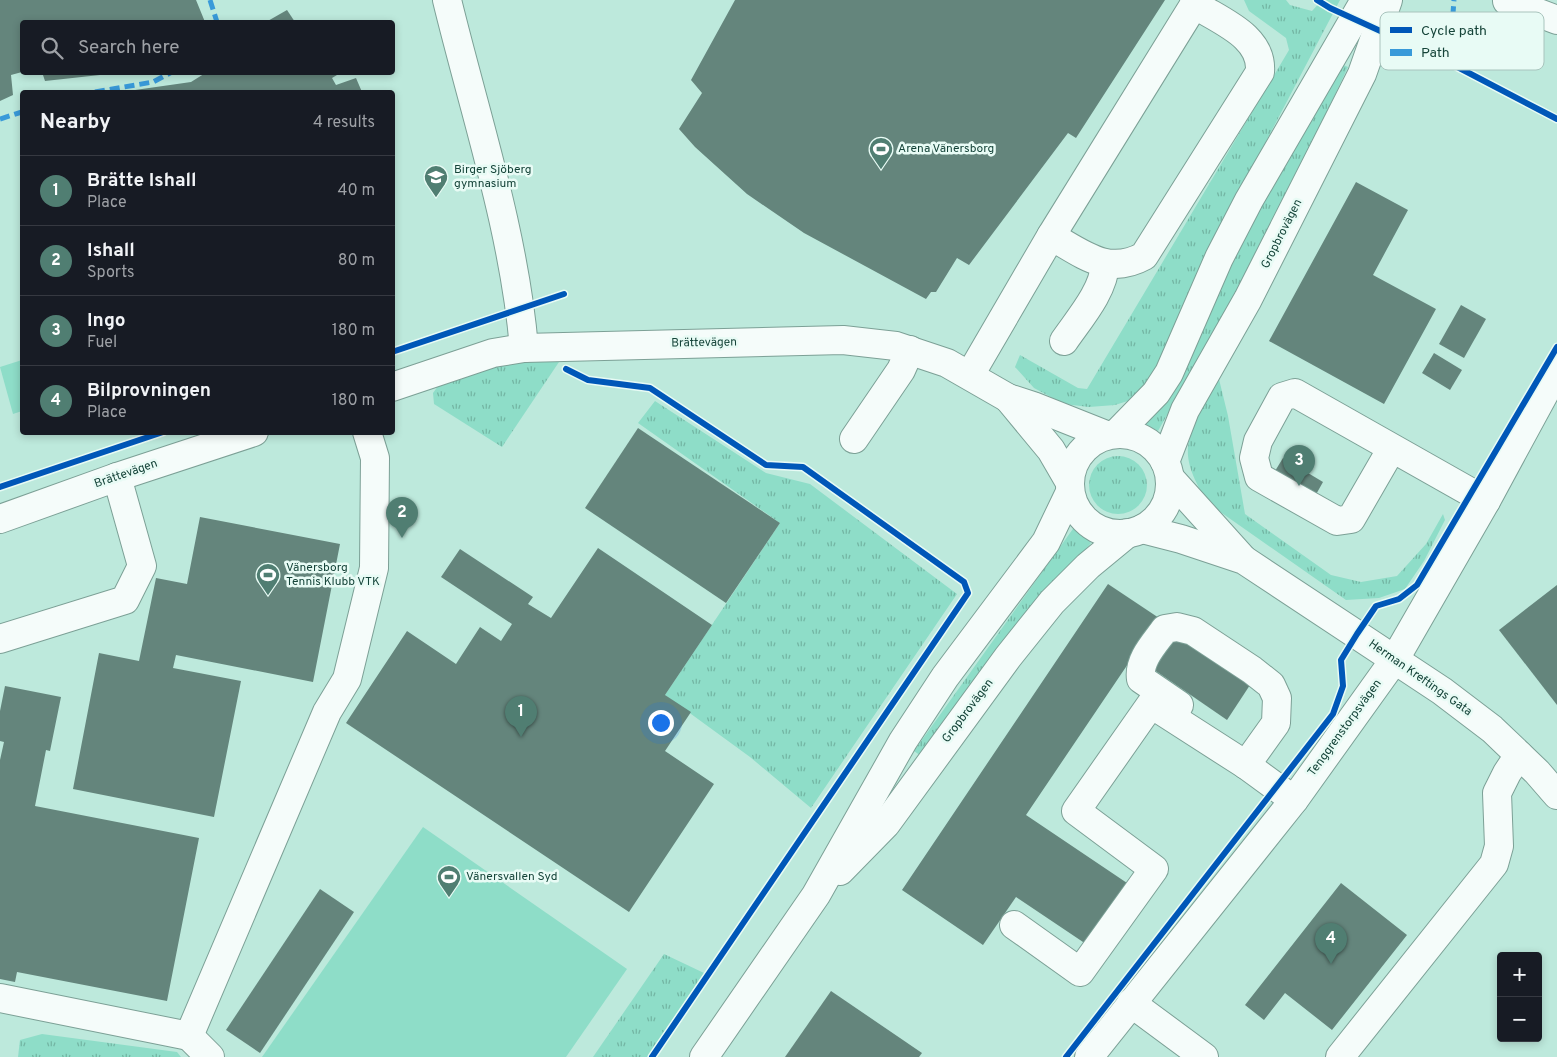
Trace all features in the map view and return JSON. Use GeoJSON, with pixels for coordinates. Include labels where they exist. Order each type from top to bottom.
{"type":"FeatureCollection","features":[{"type":"Feature","properties":{"kind":"street"},"geometry":{"type":"LineString","coordinates":[[448,0],[488,154],[520,309],[524,348]]}},
{"type":"Feature","properties":{"kind":"street"},"geometry":{"type":"LineString","coordinates":[[1111,434],[1130,434],[1148,442],[1167,470],[1169,493],[1164,508],[1154,520],[1135,531],[1107,532],[1088,523],[1075,507],[1070,486],[1075,461],[1083,450],[1094,441],[1111,434],[1156,393],[1169,373],[1219,258],[1249,200],[1365,0]]}},
{"type":"Feature","properties":{"kind":"street","name":"Gropbrovägen"},"geometry":{"type":"LineString","coordinates":[[1384,12],[1388,0]]}},
{"type":"Feature","properties":{"kind":"street"},"geometry":{"type":"LineString","coordinates":[[1507,1],[1536,12]]}},
{"type":"Feature","properties":{"kind":"street"},"geometry":{"type":"LineString","coordinates":[[970,375],[1052,236],[1196,2],[1248,39],[1256,48],[1260,61],[1260,72],[1144,256],[1131,263],[1105,264],[1052,236]]}},
{"type":"Feature","properties":{"kind":"street"},"geometry":{"type":"LineString","coordinates":[[1544,15],[1557,20]]}},
{"type":"Feature","properties":{"kind":"street","name":"Gropbrovägen"},"geometry":{"type":"LineString","coordinates":[[1167,470],[1186,410],[1257,283],[1362,74],[1380,23]]}},
{"type":"Feature","properties":{"kind":"street"},"geometry":{"type":"LineString","coordinates":[[1064,342],[1100,285],[1105,264]]}},
{"type":"Feature","properties":{"kind":"street","name":"Brättevägen"},"geometry":{"type":"LineString","coordinates":[[395,386],[493,353],[524,348],[843,340],[872,341],[910,350],[947,363],[1008,398],[1111,434]]}},
{"type":"Feature","properties":{"kind":"street"},"geometry":{"type":"LineString","coordinates":[[854,439],[901,370],[910,350]]}},
{"type":"Feature","properties":{"kind":"street","name":"Tenggrenstorpsvägen"},"geometry":{"type":"LineString","coordinates":[[1089,1057],[1294,800],[1395,659],[1486,501],[1557,370]]}},
{"type":"Feature","properties":{"kind":"street"},"geometry":{"type":"LineString","coordinates":[[1392,448],[1351,518],[1337,521],[1259,477],[1254,458],[1258,441],[1282,398],[1295,393],[1486,501]]}},
{"type":"Feature","properties":{"kind":"street","name":"Brättevägen"},"geometry":{"type":"LineString","coordinates":[[1008,398],[1051,450],[1070,486]]}},
{"type":"Feature","properties":{"kind":"street","name":"Brättevägen"},"geometry":{"type":"LineString","coordinates":[[0,519],[117,477],[245,435]]}},
{"type":"Feature","properties":{"kind":"street"},"geometry":{"type":"LineString","coordinates":[[189,1036],[328,712],[347,679],[374,568],[375,458],[368,435]]}},
{"type":"Feature","properties":{"kind":"street","name":"Herman Kreftings Gata"},"geometry":{"type":"LineString","coordinates":[[1167,470],[1244,560],[1395,659],[1492,729],[1520,755],[1557,795]]}},
{"type":"Feature","properties":{"kind":"street"},"geometry":{"type":"LineString","coordinates":[[0,639],[125,600],[142,566],[117,477]]}},
{"type":"Feature","properties":{"kind":"street","name":"Gropbrovägen"},"geometry":{"type":"LineString","coordinates":[[704,1057],[816,895],[903,741],[946,677],[1046,542],[1070,486]]}},
{"type":"Feature","properties":{"kind":"street","name":"Gropbrovägen"},"geometry":{"type":"LineString","coordinates":[[816,895],[886,824],[1002,665],[1052,602],[1088,566],[1135,531]]}},
{"type":"Feature","properties":{"kind":"street","name":"Herman Kreftings Gata"},"geometry":{"type":"LineString","coordinates":[[1135,531],[1244,560]]}},
{"type":"Feature","properties":{"kind":"street"},"geometry":{"type":"LineString","coordinates":[[1250,760],[1276,723],[1277,698],[1271,685],[1252,670],[1193,631],[1177,627],[1165,629],[1143,663],[1141,679],[1250,760],[1294,800]]}},
{"type":"Feature","properties":{"kind":"street"},"geometry":{"type":"LineString","coordinates":[[1014,925],[1080,972],[1154,869],[1076,811],[1151,704],[1250,760]]}},
{"type":"Feature","properties":{"kind":"street"},"geometry":{"type":"LineString","coordinates":[[1340,1057],[1494,864],[1499,846],[1497,793],[1507,773],[1520,755]]}},
{"type":"Feature","properties":{"kind":"street"},"geometry":{"type":"LineString","coordinates":[[1131,1003],[1204,1057]]}},
{"type":"Feature","properties":{"kind":"street"},"geometry":{"type":"LineString","coordinates":[[1,1004],[189,1036],[210,1057]]}},
{"type":"Feature","properties":{"kind":"green space"},"geometry":{"type":"Polygon","coordinates":[[[1244,0],[1286,0],[1290,5],[1312,11],[1322,0],[1340,0],[1226,218],[1160,364],[1134,399],[1115,405],[1089,407],[1064,404],[1034,388],[1015,367],[1020,355],[1078,388],[1087,389],[1289,50],[1286,38],[1249,11],[1244,0]]]}},
{"type":"Feature","properties":{"kind":"green space"},"geometry":{"type":"Polygon","coordinates":[[[1339,63],[1348,67],[1269,235],[1158,431],[1143,423],[1238,240],[1339,63]]]}},
{"type":"Feature","properties":{"kind":"green space"},"geometry":{"type":"Polygon","coordinates":[[[561,359],[502,447],[434,404],[433,393],[438,386],[511,360],[561,359]]]}},
{"type":"Feature","properties":{"kind":"green space"},"geometry":{"type":"Polygon","coordinates":[[[20,361],[20,412],[13,414],[0,367],[20,361]]]}},
{"type":"Feature","properties":{"kind":"green space"},"geometry":{"type":"Polygon","coordinates":[[[1218,375],[1228,416],[1245,514],[1331,575],[1361,582],[1397,576],[1426,544],[1443,514],[1445,520],[1424,561],[1405,589],[1379,598],[1346,600],[1209,504],[1197,485],[1191,470],[1188,447],[1196,420],[1218,375]]]}},
{"type":"Feature","properties":{"kind":"green space"},"geometry":{"type":"Polygon","coordinates":[[[655,401],[766,473],[810,484],[957,594],[811,808],[750,757],[665,695],[780,523],[638,423],[655,401]]]}},
{"type":"Feature","properties":{"kind":"green space"},"geometry":{"type":"Polygon","coordinates":[[[1118,456],[1134,461],[1142,469],[1147,485],[1142,501],[1134,509],[1118,514],[1102,509],[1094,501],[1089,485],[1094,469],[1102,461],[1118,456]]]}},
{"type":"Feature","properties":{"kind":"green space"},"geometry":{"type":"Polygon","coordinates":[[[1075,526],[1091,543],[1060,579],[921,756],[914,751],[1075,526]]]}},
{"type":"Feature","properties":{"kind":"green space","name":"Vänersvallen Syd"},"geometry":{"type":"Polygon","coordinates":[[[423,827],[627,969],[566,1057],[262,1057],[423,827]]]}},
{"type":"Feature","properties":{"kind":"green space"},"geometry":{"type":"Polygon","coordinates":[[[664,954],[704,973],[647,1057],[593,1057],[664,954]]]}},
{"type":"Feature","properties":{"kind":"green space"},"geometry":{"type":"Polygon","coordinates":[[[42,1034],[177,1052],[181,1057],[18,1057],[20,1040],[42,1034]]]}},
{"type":"Feature","properties":{"kind":"building"},"geometry":{"type":"Polygon","coordinates":[[[0,0],[196,0],[204,20],[20,20],[20,73],[11,75],[13,95],[0,101],[0,0]]]}},
{"type":"Feature","properties":{"kind":"building","name":"Arena Vänersborg"},"geometry":{"type":"Polygon","coordinates":[[[735,0],[1165,0],[1076,138],[1068,133],[969,265],[957,258],[936,292],[931,292],[926,299],[804,233],[747,194],[695,147],[679,129],[702,93],[691,80],[735,0]]]}},
{"type":"Feature","properties":{"kind":"building"},"geometry":{"type":"Polygon","coordinates":[[[287,10],[294,20],[270,20],[287,10]]]}},
{"type":"Feature","properties":{"kind":"building"},"geometry":{"type":"Polygon","coordinates":[[[43,75],[100,75],[45,81],[43,75]]]}},
{"type":"Feature","properties":{"kind":"building"},"geometry":{"type":"Polygon","coordinates":[[[202,75],[337,75],[332,78],[336,85],[356,78],[361,90],[135,90],[191,82],[202,75]]]}},
{"type":"Feature","properties":{"kind":"building"},"geometry":{"type":"Polygon","coordinates":[[[1356,182],[1408,210],[1373,275],[1436,309],[1384,404],[1269,341],[1356,182]]]}},
{"type":"Feature","properties":{"kind":"building"},"geometry":{"type":"Polygon","coordinates":[[[1461,305],[1486,319],[1464,358],[1439,344],[1461,305]]]}},
{"type":"Feature","properties":{"kind":"building"},"geometry":{"type":"Polygon","coordinates":[[[1434,353],[1462,370],[1450,390],[1422,373],[1434,353]]]}},
{"type":"Feature","properties":{"kind":"building"},"geometry":{"type":"Polygon","coordinates":[[[638,428],[780,523],[726,603],[585,508],[638,428]]]}},
{"type":"Feature","properties":{"kind":"building"},"geometry":{"type":"Polygon","coordinates":[[[1283,458],[1323,482],[1310,505],[1269,481],[1283,458]]]}},
{"type":"Feature","properties":{"kind":"building"},"geometry":{"type":"Polygon","coordinates":[[[200,517],[340,544],[313,682],[176,655],[173,668],[241,681],[214,817],[73,789],[99,653],[139,661],[156,578],[187,584],[200,517]]]}},
{"type":"Feature","properties":{"kind":"building"},"geometry":{"type":"Polygon","coordinates":[[[598,548],[712,625],[665,695],[691,712],[665,751],[714,784],[629,912],[346,723],[407,631],[456,664],[480,627],[501,641],[512,624],[441,577],[460,549],[533,597],[528,604],[551,618],[598,548]]]}},
{"type":"Feature","properties":{"kind":"building"},"geometry":{"type":"Polygon","coordinates":[[[1108,584],[1159,618],[1026,815],[1127,883],[1086,944],[1016,897],[983,945],[902,890],[1108,584]]]}},
{"type":"Feature","properties":{"kind":"building"},"geometry":{"type":"Polygon","coordinates":[[[1557,585],[1557,705],[1499,630],[1557,585]]]}},
{"type":"Feature","properties":{"kind":"building"},"geometry":{"type":"Polygon","coordinates":[[[1173,633],[1250,685],[1227,720],[1150,667],[1173,633]]]}},
{"type":"Feature","properties":{"kind":"building"},"geometry":{"type":"Polygon","coordinates":[[[5,686],[61,697],[50,751],[46,750],[35,806],[199,838],[167,1001],[17,972],[15,982],[0,979],[0,760],[4,742],[0,741],[0,711],[5,686]]]}},
{"type":"Feature","properties":{"kind":"building"},"geometry":{"type":"Polygon","coordinates":[[[1341,883],[1407,935],[1332,1030],[1285,993],[1264,1020],[1245,1005],[1341,883]]]}},
{"type":"Feature","properties":{"kind":"building"},"geometry":{"type":"Polygon","coordinates":[[[320,889],[354,912],[260,1053],[226,1030],[320,889]]]}},
{"type":"Feature","properties":{"kind":"building"},"geometry":{"type":"Polygon","coordinates":[[[831,991],[922,1053],[919,1057],[785,1057],[831,991]]]}},
{"type":"Feature","properties":{"kind":"marked path"},"geometry":{"type":"LineString","coordinates":[[210,0],[216,20]]}},
{"type":"Feature","properties":{"kind":"marked path"},"geometry":{"type":"LineString","coordinates":[[1453,12],[1454,0]]}},
{"type":"Feature","properties":{"kind":"marked path"},"geometry":{"type":"LineString","coordinates":[[107,90],[153,82],[166,75]]}},
{"type":"Feature","properties":{"kind":"marked path"},"geometry":{"type":"LineString","coordinates":[[0,119],[20,113]]}},
{"type":"Feature","properties":{"kind":"cycle path"},"geometry":{"type":"LineString","coordinates":[[1317,0],[1380,31]]}},
{"type":"Feature","properties":{"kind":"cycle path"},"geometry":{"type":"LineString","coordinates":[[1463,70],[1557,119]]}},
{"type":"Feature","properties":{"kind":"cycle path"},"geometry":{"type":"LineString","coordinates":[[395,351],[564,294]]}},
{"type":"Feature","properties":{"kind":"cycle path"},"geometry":{"type":"LineString","coordinates":[[1066,1057],[1333,714],[1343,686],[1341,660],[1376,606],[1399,599],[1417,585],[1557,347]]}},
{"type":"Feature","properties":{"kind":"cycle path"},"geometry":{"type":"LineString","coordinates":[[566,369],[588,380],[650,388],[766,465],[803,467],[964,582],[968,593],[652,1057]]}},
{"type":"Feature","properties":{"kind":"cycle path"},"geometry":{"type":"LineString","coordinates":[[0,487],[154,435]]}},
{"type":"Feature","properties":{"kind":"place","name":"Arena Vänersborg"},"geometry":{"type":"Point","coordinates":[881,170]}},
{"type":"Feature","properties":{"kind":"place","name":"Birger Sjöberg gymnasium"},"geometry":{"type":"Point","coordinates":[436,198]}},
{"type":"Feature","properties":{"kind":"place","name":"Ingo"},"geometry":{"type":"Point","coordinates":[1299,486]}},
{"type":"Feature","properties":{"kind":"place","name":"Ishall"},"geometry":{"type":"Point","coordinates":[402,538]}},
{"type":"Feature","properties":{"kind":"place","name":"Vänersborg Tennis Klubb VTK"},"geometry":{"type":"Point","coordinates":[268,596]}},
{"type":"Feature","properties":{"kind":"place","name":"Brätte Ishall"},"geometry":{"type":"Point","coordinates":[521,737]}},
{"type":"Feature","properties":{"kind":"place","name":"Vänersvallen Syd"},"geometry":{"type":"Point","coordinates":[449,898]}},
{"type":"Feature","properties":{"kind":"place","name":"Bilprovningen"},"geometry":{"type":"Point","coordinates":[1331,964]}}]}
